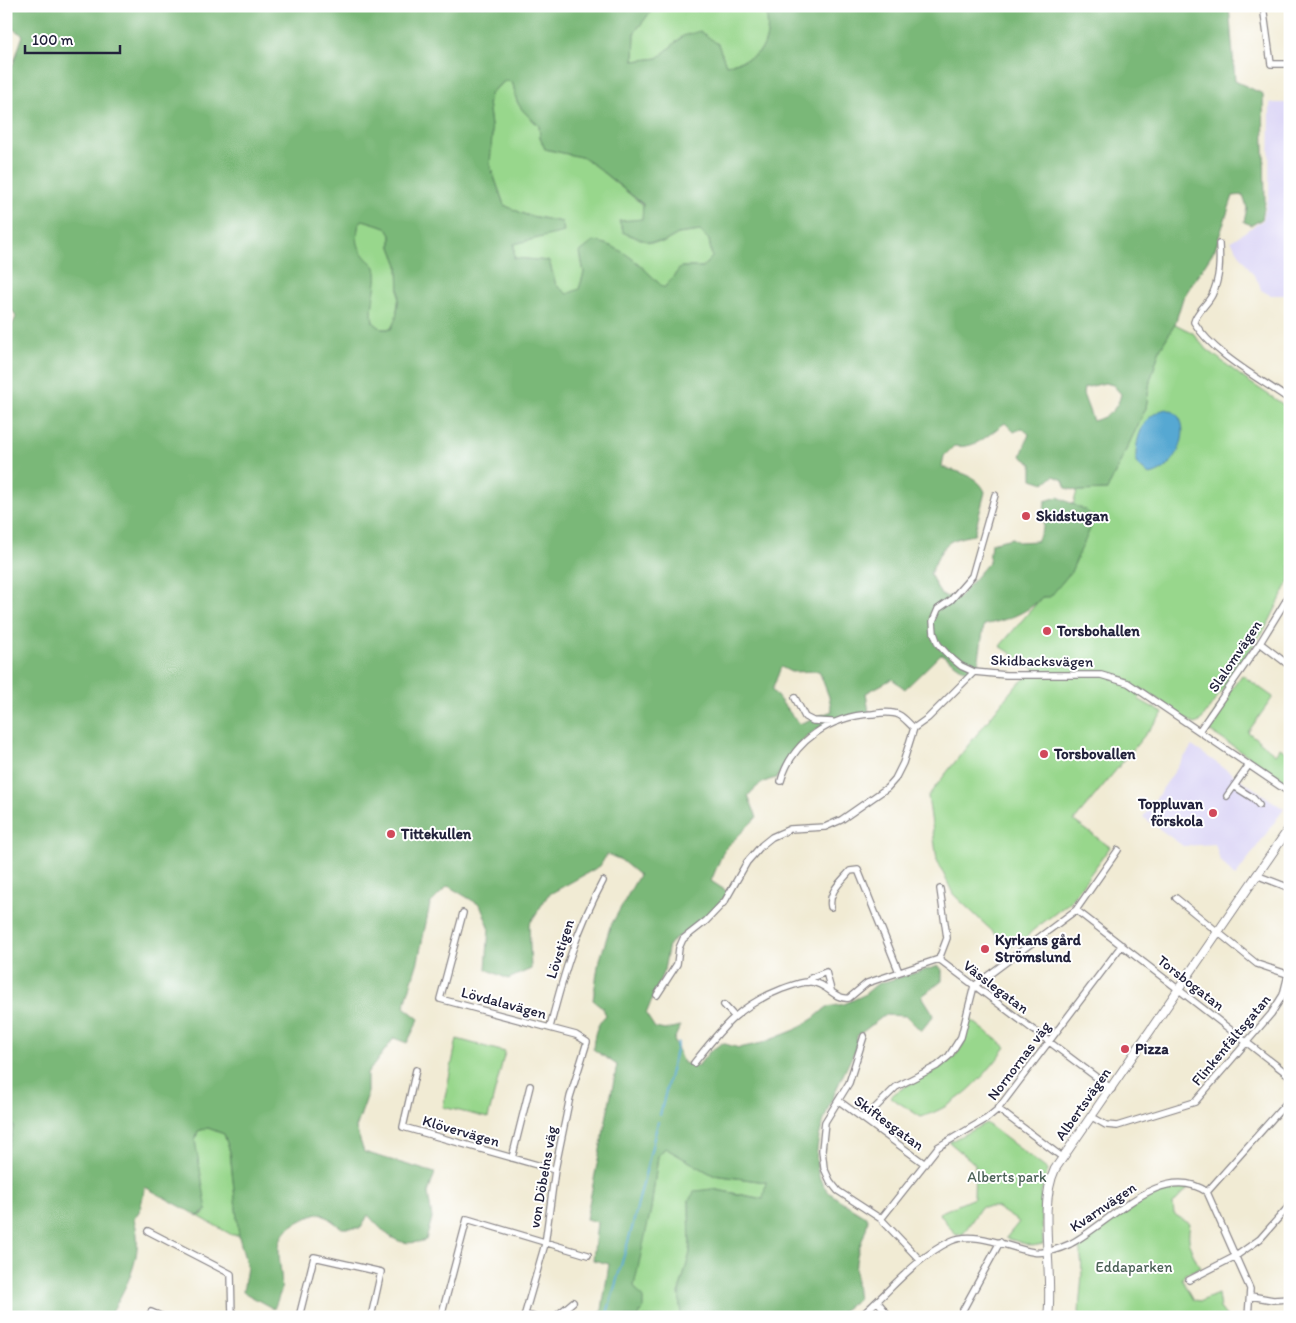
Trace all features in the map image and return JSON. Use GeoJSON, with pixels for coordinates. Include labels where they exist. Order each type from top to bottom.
{"type":"FeatureCollection","features":[{"type":"Feature","properties":{"kind":"street"},"geometry":{"type":"LineString","coordinates":[[1263,6],[1271,64],[1290,64]]}},
{"type":"Feature","properties":{"kind":"street"},"geometry":{"type":"LineString","coordinates":[[1219,244],[1220,271],[1212,296],[1196,316],[1194,322],[1202,335],[1217,348],[1290,400]]}},
{"type":"Feature","properties":{"kind":"street","name":"Skidbacksvägen"},"geometry":{"type":"LineString","coordinates":[[995,495],[972,576],[951,600],[938,609],[933,621],[934,633],[948,655],[974,672],[1006,675],[1101,675],[1128,683],[1290,793]]}},
{"type":"Feature","properties":{"kind":"street","name":"Slalomvägen"},"geometry":{"type":"LineString","coordinates":[[1199,730],[1260,643],[1290,594]]}},
{"type":"Feature","properties":{"kind":"street"},"geometry":{"type":"LineString","coordinates":[[1260,643],[1290,666]]}},
{"type":"Feature","properties":{"kind":"street"},"geometry":{"type":"LineString","coordinates":[[657,995],[677,964],[678,948],[683,939],[706,921],[725,901],[747,862],[762,846],[772,837],[790,829],[825,827],[841,820],[887,788],[895,779],[903,764],[914,728],[928,718],[974,672]]}},
{"type":"Feature","properties":{"kind":"street"},"geometry":{"type":"LineString","coordinates":[[795,698],[805,717],[814,721],[835,722]]}},
{"type":"Feature","properties":{"kind":"street"},"geometry":{"type":"LineString","coordinates":[[781,781],[784,769],[793,754],[805,741],[835,722],[859,714],[893,714],[900,715],[914,728]]}},
{"type":"Feature","properties":{"kind":"street"},"geometry":{"type":"LineString","coordinates":[[1227,796],[1249,766]]}},
{"type":"Feature","properties":{"kind":"street"},"geometry":{"type":"LineString","coordinates":[[1234,786],[1253,798],[1259,806]]}},
{"type":"Feature","properties":{"kind":"street","name":"Albertsvägen"},"geometry":{"type":"LineString","coordinates":[[1048,1317],[1051,1282],[1048,1189],[1054,1169],[1112,1089],[1217,931],[1290,827]]}},
{"type":"Feature","properties":{"kind":"street"},"geometry":{"type":"LineString","coordinates":[[864,1119],[896,1087],[937,1066],[953,1052],[963,1030],[974,986],[1076,910],[1118,850]]}},
{"type":"Feature","properties":{"kind":"street"},"geometry":{"type":"LineString","coordinates":[[831,907],[830,900],[833,892],[850,871],[858,870],[899,972]]}},
{"type":"Feature","properties":{"kind":"street"},"geometry":{"type":"LineString","coordinates":[[1256,875],[1290,888]]}},
{"type":"Feature","properties":{"kind":"street","name":"Lövstigen"},"geometry":{"type":"LineString","coordinates":[[550,1028],[569,954],[584,917],[603,881]]}},
{"type":"Feature","properties":{"kind":"street"},"geometry":{"type":"LineString","coordinates":[[694,1062],[734,1016],[776,992],[808,982],[822,985],[839,998],[849,998],[867,983],[939,958],[947,938],[940,889]]}},
{"type":"Feature","properties":{"kind":"street"},"geometry":{"type":"LineString","coordinates":[[1176,898],[1257,964],[1289,975]]}},
{"type":"Feature","properties":{"kind":"street","name":"Torsbogatan"},"geometry":{"type":"LineString","coordinates":[[1076,910],[1290,1076]]}},
{"type":"Feature","properties":{"kind":"street","name":"Lövdalavägen"},"geometry":{"type":"LineString","coordinates":[[463,914],[440,999],[576,1035],[586,1042]]}},
{"type":"Feature","properties":{"kind":"street","name":"Nornornas väg"},"geometry":{"type":"LineString","coordinates":[[881,1219],[945,1142],[986,1119],[998,1109],[1122,945]]}},
{"type":"Feature","properties":{"kind":"street","name":"Vässlegatan"},"geometry":{"type":"LineString","coordinates":[[939,958],[1112,1089]]}},
{"type":"Feature","properties":{"kind":"street"},"geometry":{"type":"LineString","coordinates":[[808,982],[811,978],[826,972],[831,990]]}},
{"type":"Feature","properties":{"kind":"street","name":"Flinkenfältsgatan"},"geometry":{"type":"LineString","coordinates":[[1092,1117],[1106,1125],[1117,1126],[1194,1102],[1248,1042],[1283,996],[1289,975]]}},
{"type":"Feature","properties":{"kind":"street"},"geometry":{"type":"LineString","coordinates":[[724,1005],[734,1016]]}},
{"type":"Feature","properties":{"kind":"street"},"geometry":{"type":"LineString","coordinates":[[864,1036],[852,1075],[826,1122],[822,1150],[826,1174],[838,1191],[881,1219],[920,1260]]}},
{"type":"Feature","properties":{"kind":"street","name":"von Döbelns väg"},"geometry":{"type":"LineString","coordinates":[[525,1315],[545,1244],[555,1170],[570,1097],[586,1042]]}},
{"type":"Feature","properties":{"kind":"street","name":"Klövervägen"},"geometry":{"type":"LineString","coordinates":[[416,1070],[403,1127],[555,1170]]}},
{"type":"Feature","properties":{"kind":"street","name":"Klövervägen"},"geometry":{"type":"LineString","coordinates":[[512,1158],[530,1086]]}},
{"type":"Feature","properties":{"kind":"street"},"geometry":{"type":"LineString","coordinates":[[1248,1317],[1251,1296],[1249,1286],[1207,1192],[1290,1099]]}},
{"type":"Feature","properties":{"kind":"street","name":"Skiftesgatan"},"geometry":{"type":"LineString","coordinates":[[839,1101],[925,1164]]}},
{"type":"Feature","properties":{"kind":"street"},"geometry":{"type":"LineString","coordinates":[[998,1109],[1062,1157]]}},
{"type":"Feature","properties":{"kind":"street","name":"Kvarnvägen"},"geometry":{"type":"LineString","coordinates":[[860,1317],[920,1260],[956,1239],[1000,1242],[1034,1252],[1050,1251],[1081,1237],[1139,1196],[1152,1190],[1183,1183],[1198,1186],[1207,1192]]}},
{"type":"Feature","properties":{"kind":"street"},"geometry":{"type":"LineString","coordinates":[[1189,1280],[1236,1256],[1260,1239],[1290,1205]]}},
{"type":"Feature","properties":{"kind":"street"},"geometry":{"type":"LineString","coordinates":[[441,1317],[466,1219],[545,1244],[588,1255]]}},
{"type":"Feature","properties":{"kind":"street"},"geometry":{"type":"LineString","coordinates":[[148,1231],[231,1274],[232,1317]]}},
{"type":"Feature","properties":{"kind":"street"},"geometry":{"type":"LineString","coordinates":[[969,1317],[960,1315],[1000,1242]]}},
{"type":"Feature","properties":{"kind":"street"},"geometry":{"type":"LineString","coordinates":[[300,1317],[314,1257],[381,1272],[371,1317]]}},
{"type":"Feature","properties":{"kind":"street"},"geometry":{"type":"LineString","coordinates":[[1251,1296],[1264,1299],[1290,1298]]}},
{"type":"Feature","properties":{"kind":"street"},"geometry":{"type":"LineString","coordinates":[[877,1301],[890,1317]]}},
{"type":"Feature","properties":{"kind":"street"},"geometry":{"type":"LineString","coordinates":[[555,1317],[573,1302]]}},
{"type":"Feature","properties":{"kind":"street"},"geometry":{"type":"LineString","coordinates":[[149,1317],[151,1312],[163,1317]]}},
{"type":"Feature","properties":{"kind":"street"},"geometry":{"type":"LineString","coordinates":[[525,1315],[534,1317]]}},
{"type":"Feature","properties":{"kind":"shaded area"},"geometry":{"type":"Polygon","coordinates":[[[1270,103],[1290,103],[1290,295],[1270,295],[1261,290],[1259,283],[1231,241],[1263,220],[1269,195],[1270,103]]]}},
{"type":"Feature","properties":{"kind":"shaded area","name":"Toppluvan förskola"},"geometry":{"type":"Polygon","coordinates":[[[1192,746],[1284,809],[1235,877],[1220,860],[1215,844],[1183,846],[1143,817],[1192,746]]]}},
{"type":"Feature","properties":{"kind":"green space"},"geometry":{"type":"Polygon","coordinates":[[[6,6],[655,6],[635,32],[634,61],[658,58],[683,36],[700,31],[718,44],[726,65],[749,58],[762,48],[766,40],[767,31],[766,7],[758,6],[1229,6],[1235,81],[1263,94],[1265,202],[1262,219],[1252,225],[1244,222],[1247,208],[1243,195],[1233,196],[1215,249],[1183,298],[1175,324],[1160,349],[1150,381],[1146,408],[1107,490],[1077,491],[1066,488],[1063,480],[1054,476],[1044,483],[1032,479],[1032,464],[1021,456],[1029,434],[1022,428],[1014,432],[1005,423],[975,443],[954,446],[944,456],[942,467],[973,478],[982,486],[985,492],[974,535],[956,539],[945,546],[930,574],[941,595],[957,599],[989,562],[991,543],[1012,538],[1018,542],[1037,541],[1043,528],[1045,501],[1058,497],[1085,510],[1095,518],[1071,572],[1050,597],[1042,597],[1030,608],[1016,616],[984,625],[978,665],[970,674],[941,654],[905,689],[892,679],[866,693],[869,713],[853,715],[825,724],[793,751],[777,778],[765,782],[751,792],[748,796],[757,817],[724,850],[711,881],[728,892],[716,909],[669,944],[664,970],[646,1014],[655,1028],[665,1030],[680,1026],[674,1040],[683,1063],[698,1066],[709,1052],[722,1043],[739,1048],[762,1043],[795,1030],[827,1007],[844,1004],[864,995],[877,984],[939,966],[942,970],[942,981],[922,996],[934,1015],[921,1031],[906,1016],[885,1015],[857,1036],[855,1050],[823,1122],[818,1142],[817,1162],[820,1179],[830,1193],[868,1218],[856,1261],[858,1299],[835,1317],[681,1317],[679,1292],[690,1253],[689,1200],[695,1191],[712,1189],[763,1199],[766,1182],[713,1175],[665,1148],[658,1156],[651,1209],[634,1286],[643,1298],[643,1310],[639,1317],[597,1317],[602,1310],[609,1264],[593,1260],[597,1222],[586,1219],[617,1065],[593,1049],[596,1030],[606,1015],[602,1007],[593,1000],[598,966],[610,927],[639,875],[621,860],[607,854],[600,866],[548,895],[529,925],[531,969],[508,979],[486,969],[489,927],[480,905],[448,886],[430,904],[418,961],[404,1007],[419,1019],[407,1043],[394,1038],[367,1074],[367,1097],[356,1128],[364,1152],[435,1173],[428,1193],[432,1218],[426,1240],[407,1243],[393,1238],[381,1229],[368,1215],[361,1228],[342,1228],[321,1213],[306,1218],[286,1231],[279,1244],[281,1291],[274,1309],[243,1292],[247,1267],[239,1237],[230,1152],[224,1134],[208,1128],[198,1131],[195,1140],[207,1210],[198,1216],[145,1187],[140,1210],[134,1219],[137,1233],[136,1258],[128,1282],[109,1317],[6,1317],[6,1156],[14,1126],[6,1121],[6,338],[16,317],[13,311],[6,310],[6,65],[13,65],[23,35],[6,25],[6,6]],[[505,81],[491,92],[488,102],[492,134],[490,165],[504,205],[526,215],[562,222],[564,232],[514,244],[514,258],[549,261],[556,285],[567,294],[579,289],[584,273],[580,252],[594,241],[615,248],[632,258],[664,288],[681,267],[703,267],[712,257],[709,240],[700,231],[678,234],[664,242],[649,242],[624,233],[619,221],[642,219],[643,204],[585,158],[545,149],[540,138],[539,126],[519,105],[512,82],[505,81]],[[363,220],[359,223],[357,238],[359,246],[363,255],[375,267],[376,273],[372,308],[373,322],[382,329],[391,329],[396,318],[399,296],[398,265],[391,247],[391,235],[386,227],[363,220]],[[1105,383],[1084,388],[1083,394],[1093,421],[1112,412],[1120,399],[1121,394],[1113,385],[1105,383]],[[781,667],[772,690],[799,724],[832,711],[819,671],[791,672],[781,667]]]}},
{"type":"Feature","properties":{"kind":"green space"},"geometry":{"type":"Polygon","coordinates":[[[655,6],[699,10],[727,6],[766,7],[766,40],[762,48],[749,58],[726,65],[718,44],[683,36],[658,58],[634,61],[635,32],[655,6]]]}},
{"type":"Feature","properties":{"kind":"green space"},"geometry":{"type":"Polygon","coordinates":[[[671,6],[727,6],[699,10],[671,6]]]}},
{"type":"Feature","properties":{"kind":"green space"},"geometry":{"type":"Polygon","coordinates":[[[505,81],[512,82],[519,105],[539,126],[540,138],[545,149],[585,158],[643,205],[643,219],[649,242],[664,242],[678,234],[701,231],[709,240],[712,257],[703,267],[681,267],[664,288],[633,259],[580,252],[584,273],[579,290],[567,294],[556,285],[549,261],[514,258],[514,244],[564,231],[562,222],[526,215],[504,205],[490,165],[492,134],[488,102],[491,92],[505,81]]]}},
{"type":"Feature","properties":{"kind":"green space"},"geometry":{"type":"Polygon","coordinates":[[[363,220],[386,227],[391,235],[391,247],[398,265],[399,296],[396,318],[391,329],[382,329],[373,323],[371,314],[376,279],[359,250],[356,237],[359,223],[363,220]]]}},
{"type":"Feature","properties":{"kind":"green space"},"geometry":{"type":"Polygon","coordinates":[[[1175,324],[1193,333],[1204,347],[1245,379],[1290,409],[1290,579],[1268,624],[1200,722],[1194,724],[1144,690],[1138,699],[1163,713],[1074,821],[1110,847],[1070,902],[1032,931],[1019,945],[1016,943],[1010,948],[953,894],[937,860],[928,796],[1012,690],[1035,669],[1000,646],[1042,597],[1050,596],[1071,572],[1085,510],[1073,505],[1077,491],[1107,490],[1146,408],[1150,381],[1160,349],[1175,324]]]}},
{"type":"Feature","properties":{"kind":"green space"},"geometry":{"type":"Polygon","coordinates":[[[1242,675],[1273,697],[1248,732],[1275,754],[1280,748],[1290,755],[1290,783],[1208,730],[1212,717],[1242,675]]]}},
{"type":"Feature","properties":{"kind":"green space"},"geometry":{"type":"Polygon","coordinates":[[[970,1019],[1006,1047],[969,1090],[947,1106],[921,1117],[890,1097],[950,1060],[964,1042],[970,1019]]]}},
{"type":"Feature","properties":{"kind":"green space"},"geometry":{"type":"Polygon","coordinates":[[[457,1039],[505,1052],[488,1118],[443,1107],[457,1039]]]}},
{"type":"Feature","properties":{"kind":"green space"},"geometry":{"type":"Polygon","coordinates":[[[6,1121],[14,1125],[6,1156],[6,1121]]]}},
{"type":"Feature","properties":{"kind":"green space","name":"Alberts park"},"geometry":{"type":"Polygon","coordinates":[[[986,1123],[1048,1170],[1041,1193],[1043,1244],[1032,1246],[1006,1238],[1019,1222],[996,1207],[981,1207],[963,1234],[956,1235],[939,1213],[974,1198],[975,1164],[949,1142],[986,1123]]]}},
{"type":"Feature","properties":{"kind":"green space"},"geometry":{"type":"Polygon","coordinates":[[[208,1128],[224,1134],[230,1152],[239,1235],[232,1235],[198,1216],[204,1214],[195,1140],[198,1131],[208,1128]]]}},
{"type":"Feature","properties":{"kind":"green space"},"geometry":{"type":"Polygon","coordinates":[[[665,1148],[713,1175],[766,1182],[764,1199],[712,1189],[689,1200],[690,1253],[679,1292],[681,1317],[639,1317],[634,1286],[635,1271],[651,1209],[658,1156],[665,1148]]]}},
{"type":"Feature","properties":{"kind":"green space","name":"Eddaparken"},"geometry":{"type":"Polygon","coordinates":[[[1179,1187],[1189,1187],[1173,1204],[1174,1214],[1190,1224],[1190,1247],[1200,1268],[1185,1274],[1182,1279],[1194,1300],[1201,1301],[1218,1294],[1220,1308],[1227,1317],[1079,1317],[1082,1262],[1078,1244],[1139,1204],[1179,1187]]]}},
{"type":"Feature","properties":{"kind":"water"},"geometry":{"type":"Polygon","coordinates":[[[1166,409],[1176,414],[1181,422],[1183,432],[1181,443],[1169,464],[1160,471],[1149,475],[1136,463],[1138,437],[1145,423],[1151,417],[1157,412],[1166,409]]]}},
{"type":"Feature","properties":{"kind":"waterway"},"geometry":{"type":"LineString","coordinates":[[660,1115],[678,1042]]}},
{"type":"Feature","properties":{"kind":"waterway"},"geometry":{"type":"LineString","coordinates":[[606,1317],[632,1228],[658,1122]]}},
{"type":"Feature","properties":{"kind":"place","name":"Skidstugan"},"geometry":{"type":"Point","coordinates":[1026,516]}},
{"type":"Feature","properties":{"kind":"place","name":"Torsbohallen"},"geometry":{"type":"Point","coordinates":[1047,631]}},
{"type":"Feature","properties":{"kind":"place","name":"Torsbovallen"},"geometry":{"type":"Point","coordinates":[1044,754]}},
{"type":"Feature","properties":{"kind":"place","name":"Toppluvan förskola"},"geometry":{"type":"Point","coordinates":[1213,813]}},
{"type":"Feature","properties":{"kind":"place","name":"Tittekullen"},"geometry":{"type":"Point","coordinates":[391,834]}},
{"type":"Feature","properties":{"kind":"place","name":"Kyrkans gård Strömslund"},"geometry":{"type":"Point","coordinates":[985,949]}},
{"type":"Feature","properties":{"kind":"place","name":"Pizza"},"geometry":{"type":"Point","coordinates":[1125,1049]}}]}
